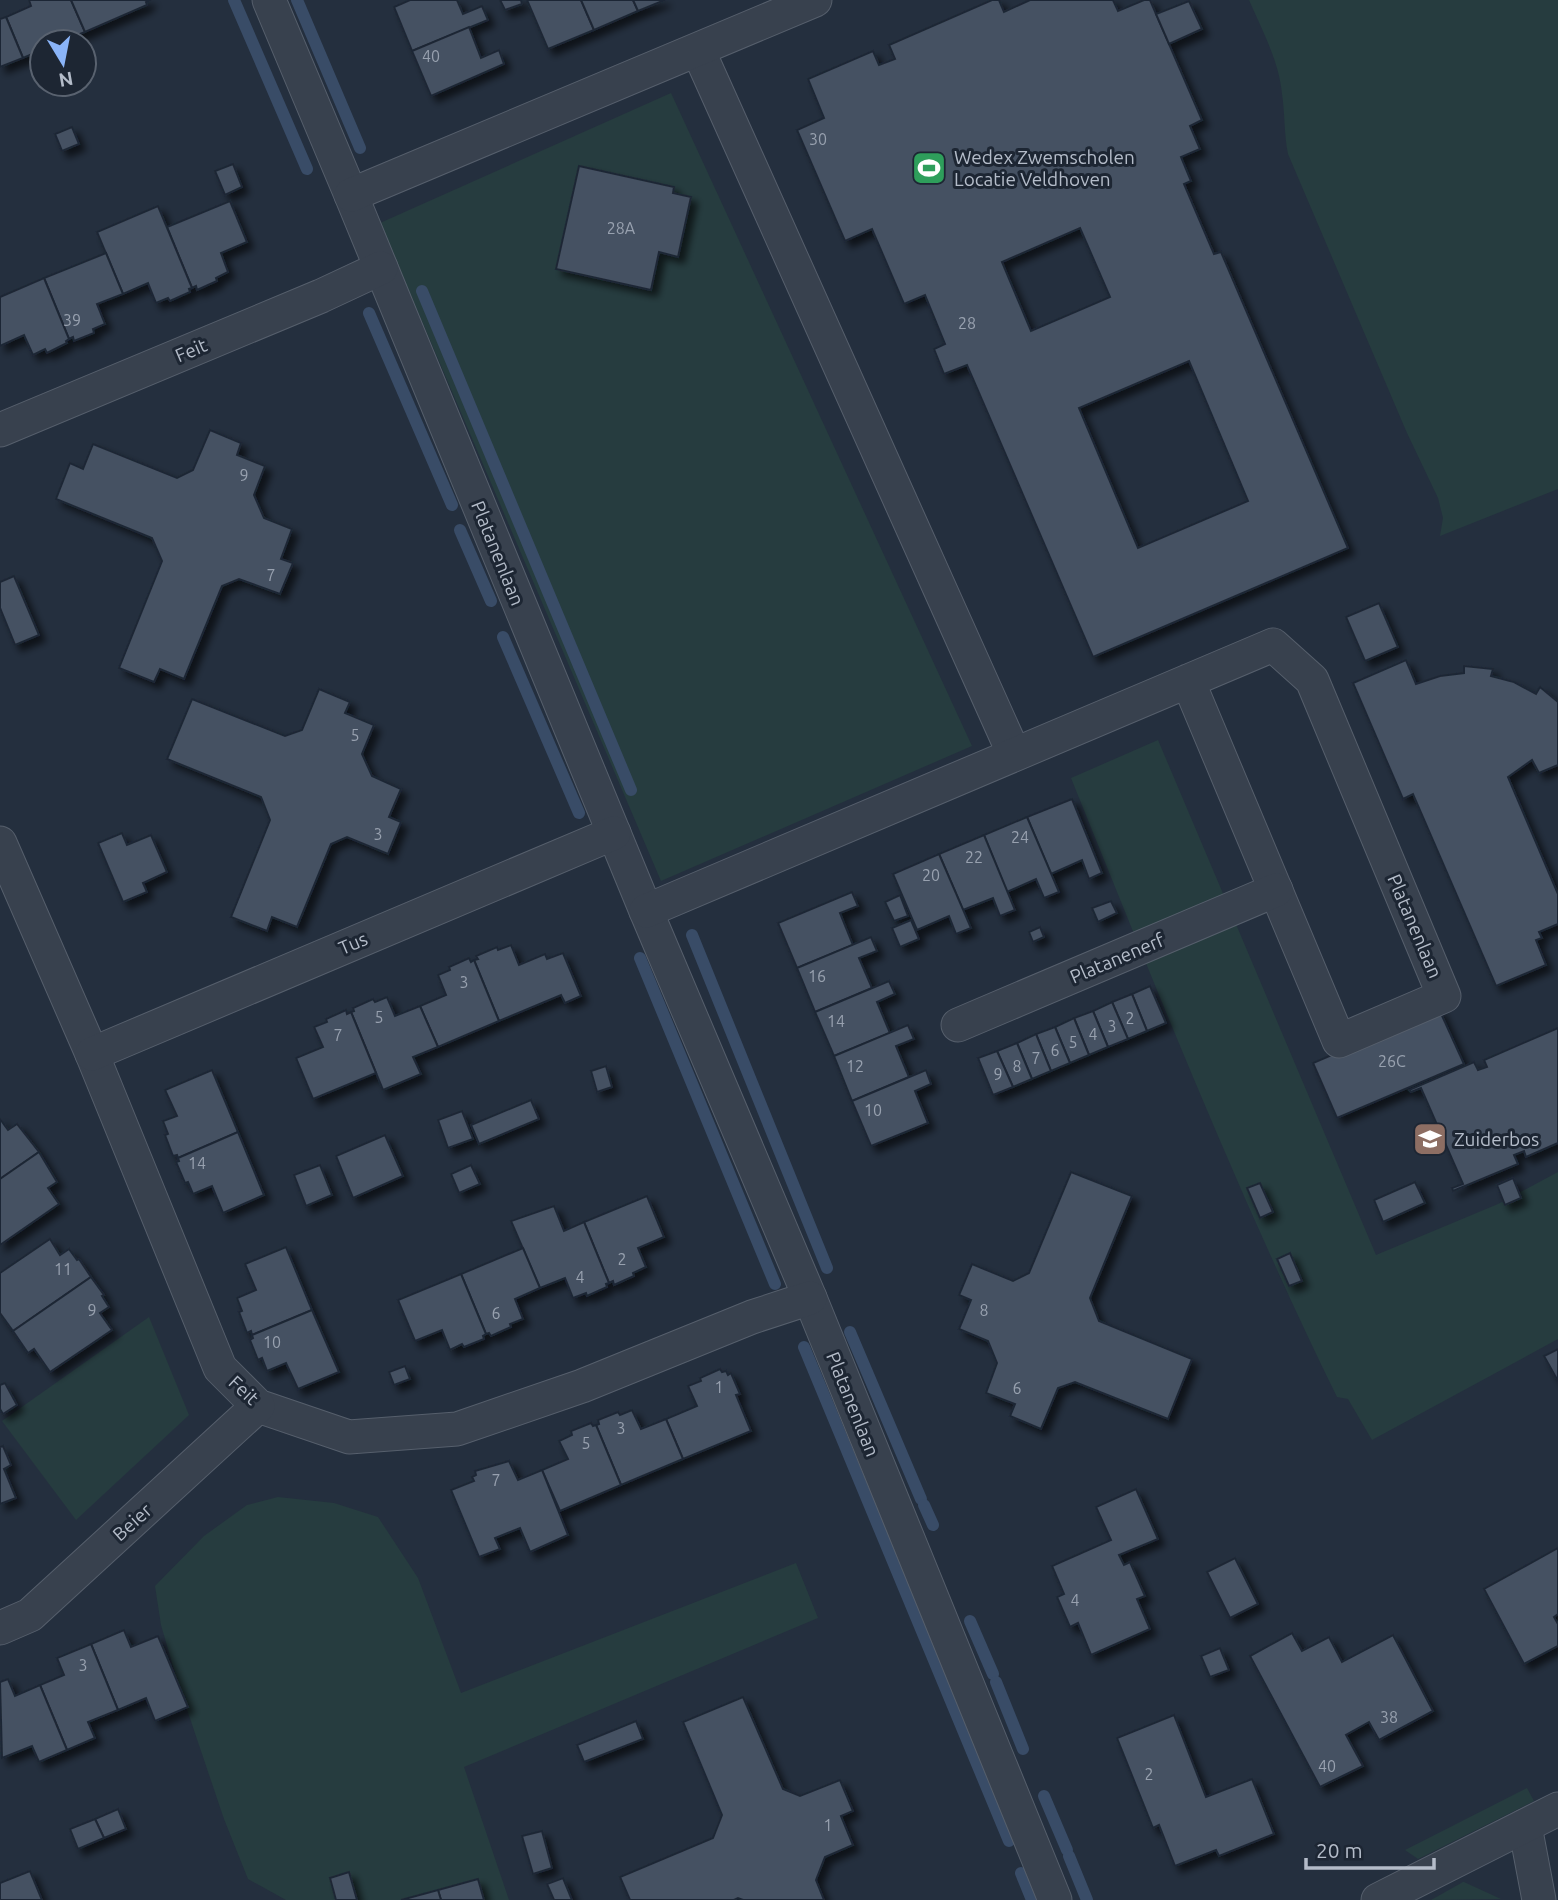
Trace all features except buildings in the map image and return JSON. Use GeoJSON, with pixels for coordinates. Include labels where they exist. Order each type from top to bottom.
{"type":"FeatureCollection","features":[{"type":"Feature","properties":{"kind":"street","name":"Platanenlaan"},"geometry":{"type":"LineString","coordinates":[[269,0],[646,911],[810,1298],[1055,1900]]}},
{"type":"Feature","properties":{"kind":"street"},"geometry":{"type":"LineString","coordinates":[[351,195],[815,0]]}},
{"type":"Feature","properties":{"kind":"street"},"geometry":{"type":"LineString","coordinates":[[698,50],[1014,754]]}},
{"type":"Feature","properties":{"kind":"street","name":"Feit"},"geometry":{"type":"LineString","coordinates":[[0,430],[381,268]]}},
{"type":"Feature","properties":{"kind":"street","name":"Platanenlaan"},"geometry":{"type":"LineString","coordinates":[[646,911],[1014,754],[1273,645],[1312,680],[1444,996],[1339,1041],[1188,681]]}},
{"type":"Feature","properties":{"kind":"street","name":"Tus"},"geometry":{"type":"LineString","coordinates":[[92,1054],[614,833]]}},
{"type":"Feature","properties":{"kind":"street","name":"Feit"},"geometry":{"type":"LineString","coordinates":[[0,843],[92,1054],[220,1368],[258,1406],[349,1437],[457,1429],[582,1386],[752,1317],[810,1298]]}},
{"type":"Feature","properties":{"kind":"street","name":"Platanenerf"},"geometry":{"type":"LineString","coordinates":[[958,1025],[1276,890]]}},
{"type":"Feature","properties":{"kind":"street","name":"Beier"},"geometry":{"type":"LineString","coordinates":[[0,1628],[30,1615],[258,1406]]}},
{"type":"Feature","properties":{"kind":"street"},"geometry":{"type":"LineString","coordinates":[[1378,1900],[1558,1809]]}},
{"type":"Feature","properties":{"kind":"street"},"geometry":{"type":"LineString","coordinates":[[1525,1826],[1539,1900]]}},
{"type":"Feature","properties":{"kind":"green space"},"geometry":{"type":"Polygon","coordinates":[[[1249,0],[1558,0],[1558,489],[1440,536],[1443,518],[1438,498],[1407,433],[1288,154],[1277,70],[1249,0]]]}},
{"type":"Feature","properties":{"kind":"green space"},"geometry":{"type":"Polygon","coordinates":[[[671,93],[972,746],[661,881],[380,223],[671,93]]]}},
{"type":"Feature","properties":{"kind":"green space"},"geometry":{"type":"Polygon","coordinates":[[[1158,740],[1376,1255],[1498,1204],[1558,1172],[1558,1339],[1372,1440],[1348,1399],[1337,1397],[1265,1244],[1198,1090],[1071,778],[1158,740]]]}},
{"type":"Feature","properties":{"kind":"green space"},"geometry":{"type":"Polygon","coordinates":[[[149,1317],[189,1415],[76,1520],[2,1421],[149,1317]]]}},
{"type":"Feature","properties":{"kind":"green space"},"geometry":{"type":"Polygon","coordinates":[[[278,1497],[334,1503],[378,1517],[418,1578],[461,1693],[796,1563],[818,1618],[464,1767],[509,1900],[286,1900],[248,1879],[224,1819],[177,1680],[161,1625],[155,1586],[204,1536],[247,1505],[278,1497]]]}},
{"type":"Feature","properties":{"kind":"green space"},"geometry":{"type":"Polygon","coordinates":[[[1527,1788],[1534,1801],[1418,1859],[1405,1850],[1527,1788]]]}},
{"type":"Feature","properties":{"kind":"green space"},"geometry":{"type":"Polygon","coordinates":[[[1464,1882],[1501,1899],[1431,1900],[1464,1882]]]}},
{"type":"Feature","properties":{"kind":"waterway"},"geometry":{"type":"LineString","coordinates":[[234,0],[307,169]]}},
{"type":"Feature","properties":{"kind":"waterway"},"geometry":{"type":"LineString","coordinates":[[297,0],[360,148]]}},
{"type":"Feature","properties":{"kind":"waterway"},"geometry":{"type":"LineString","coordinates":[[422,291],[631,790]]}},
{"type":"Feature","properties":{"kind":"waterway"},"geometry":{"type":"LineString","coordinates":[[369,313],[452,505]]}},
{"type":"Feature","properties":{"kind":"waterway"},"geometry":{"type":"LineString","coordinates":[[460,530],[491,601]]}},
{"type":"Feature","properties":{"kind":"waterway"},"geometry":{"type":"LineString","coordinates":[[503,637],[579,813]]}},
{"type":"Feature","properties":{"kind":"waterway"},"geometry":{"type":"LineString","coordinates":[[692,935],[827,1268]]}},
{"type":"Feature","properties":{"kind":"waterway"},"geometry":{"type":"LineString","coordinates":[[640,958],[775,1284]]}},
{"type":"Feature","properties":{"kind":"waterway"},"geometry":{"type":"LineString","coordinates":[[850,1332],[921,1499]]}},
{"type":"Feature","properties":{"kind":"waterway"},"geometry":{"type":"LineString","coordinates":[[804,1347],[1009,1841]]}},
{"type":"Feature","properties":{"kind":"waterway"},"geometry":{"type":"LineString","coordinates":[[924,1505],[933,1525]]}},
{"type":"Feature","properties":{"kind":"waterway"},"geometry":{"type":"LineString","coordinates":[[970,1621],[993,1674]]}},
{"type":"Feature","properties":{"kind":"waterway"},"geometry":{"type":"LineString","coordinates":[[996,1682],[1023,1749]]}},
{"type":"Feature","properties":{"kind":"waterway"},"geometry":{"type":"LineString","coordinates":[[1044,1796],[1067,1850]]}},
{"type":"Feature","properties":{"kind":"waterway"},"geometry":{"type":"LineString","coordinates":[[1069,1856],[1087,1900]]}},
{"type":"Feature","properties":{"kind":"waterway"},"geometry":{"type":"LineString","coordinates":[[1021,1873],[1032,1900]]}},
{"type":"Feature","properties":{"kind":"place","name":"Wedex Zwemscholen Locatie Veldhoven"},"geometry":{"type":"Point","coordinates":[929,168]}},
{"type":"Feature","properties":{"kind":"place","name":"Zuiderbos"},"geometry":{"type":"Point","coordinates":[1430,1139]}}]}
